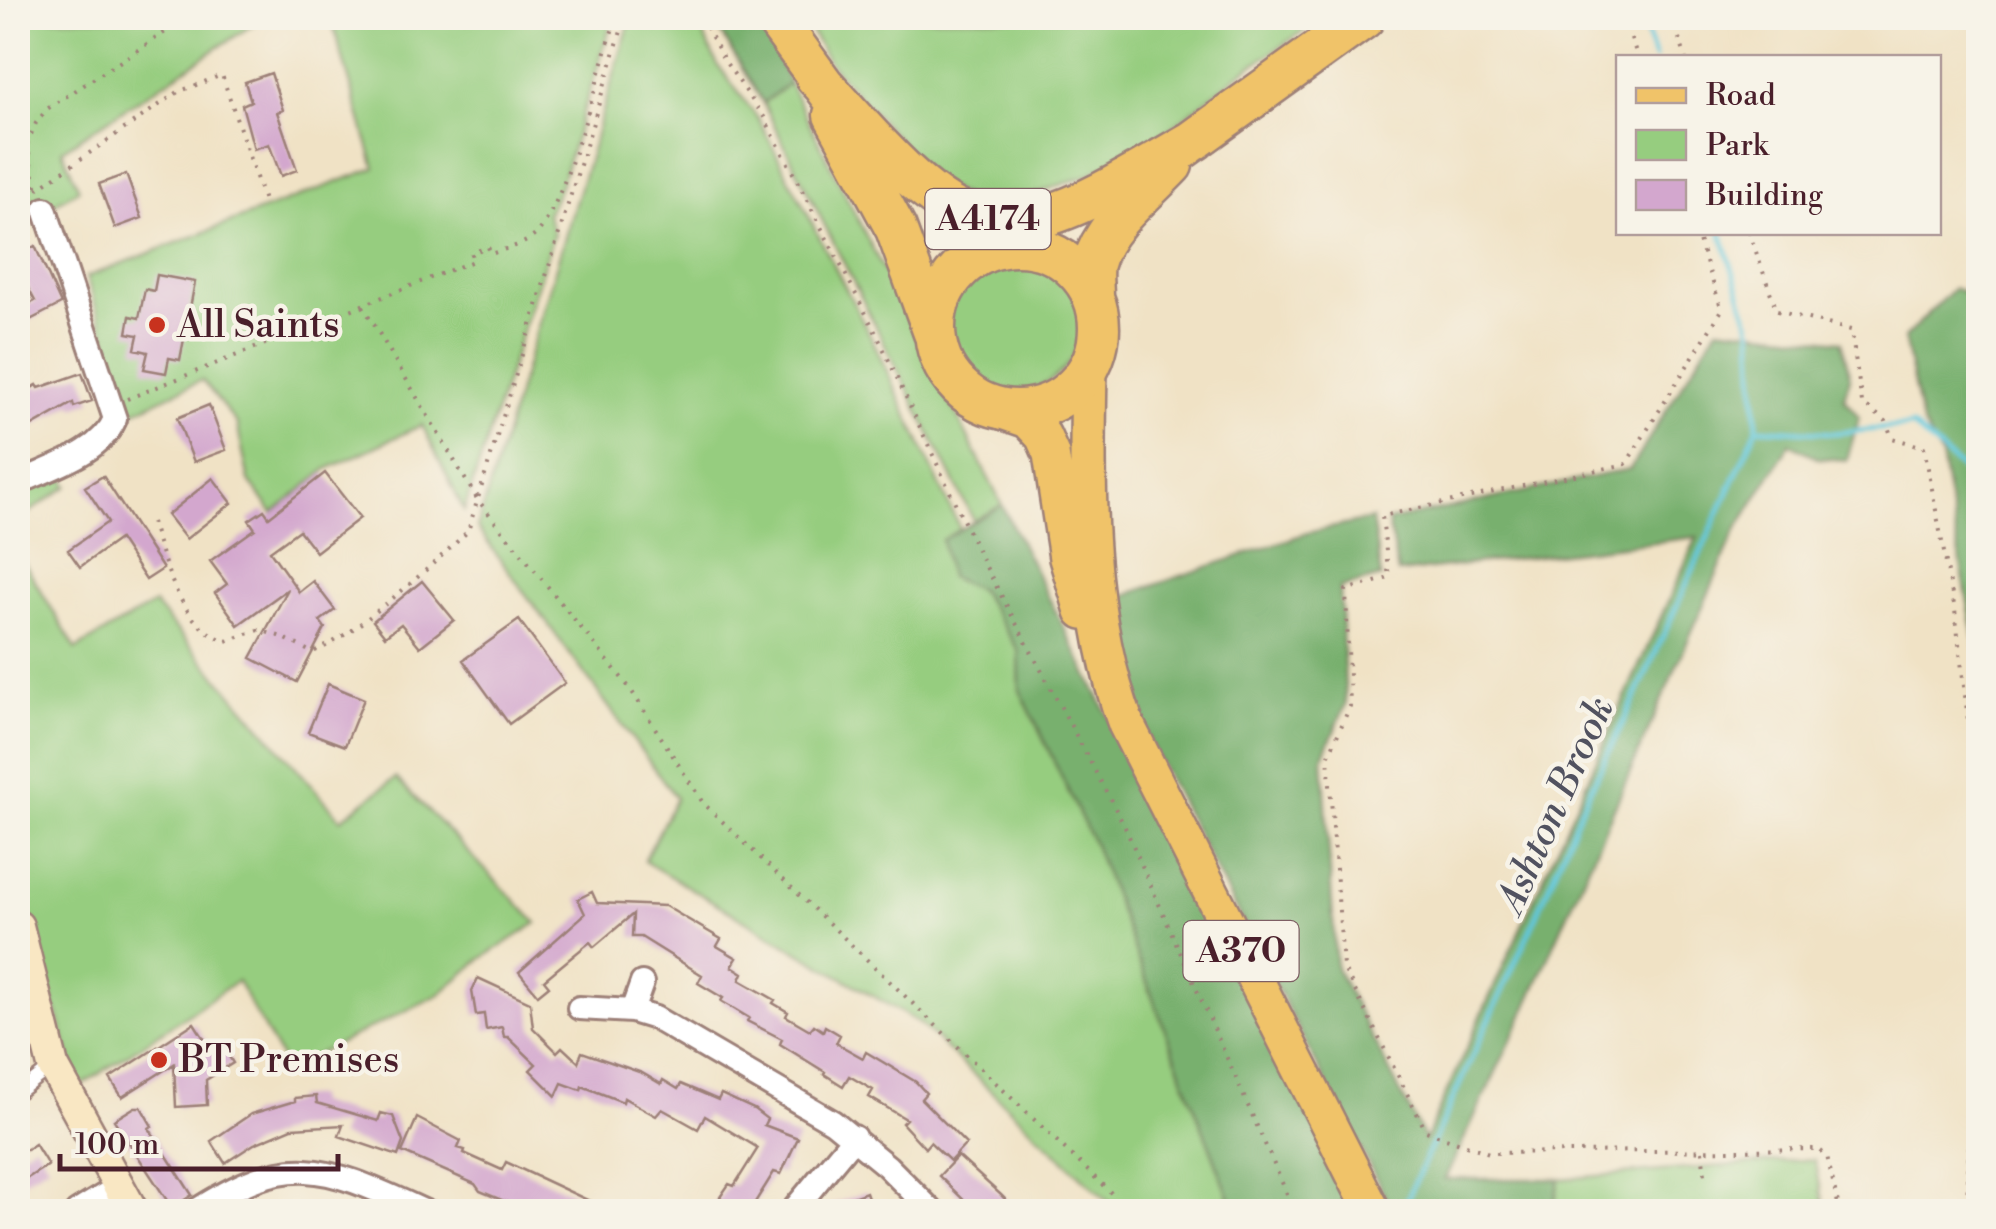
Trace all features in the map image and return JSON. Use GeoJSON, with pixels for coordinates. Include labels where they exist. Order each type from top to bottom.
{"type":"FeatureCollection","features":[{"type":"Feature","properties":{"kind":"highway"},"geometry":{"type":"LineString","coordinates":[[775,18],[898,183],[924,211],[1000,248],[1038,248],[1061,258],[1080,275],[1093,296]]}},
{"type":"Feature","properties":{"kind":"highway","name":"A4174"},"geometry":{"type":"LineString","coordinates":[[816,76],[894,159],[934,194],[966,214],[1003,222],[1046,216],[1102,191],[1195,140],[1364,18]]}},
{"type":"Feature","properties":{"kind":"highway"},"geometry":{"type":"LineString","coordinates":[[816,76],[836,121],[896,229],[934,333],[938,356],[949,377],[965,394],[985,405],[1014,412],[1044,407],[1070,392],[1089,368],[1098,345],[1099,320],[1092,268],[1109,233],[1195,140]]}},
{"type":"Feature","properties":{"kind":"highway"},"geometry":{"type":"LineString","coordinates":[[934,333],[936,308],[947,284],[964,264],[1000,248],[1036,240],[1084,215],[1195,140]]}},
{"type":"Feature","properties":{"kind":"main road","name":"A370"},"geometry":{"type":"LineString","coordinates":[[1089,368],[1088,482],[1102,642],[1113,689],[1126,724],[1372,1212]]}},
{"type":"Feature","properties":{"kind":"main road","name":"A370"},"geometry":{"type":"LineString","coordinates":[[985,405],[1028,420],[1043,436],[1051,454],[1067,558],[1082,610],[1102,642]]}},
{"type":"Feature","properties":{"kind":"street"},"geometry":{"type":"LineString","coordinates":[[18,483],[94,446],[109,433],[115,418],[41,199]]}},
{"type":"Feature","properties":{"kind":"street"},"geometry":{"type":"LineString","coordinates":[[20,945],[53,1066],[126,1199],[76,1212]]}},
{"type":"Feature","properties":{"kind":"street"},"geometry":{"type":"LineString","coordinates":[[632,1011],[642,983]]}},
{"type":"Feature","properties":{"kind":"street"},"geometry":{"type":"LineString","coordinates":[[579,1008],[632,1011],[655,1018],[854,1137],[933,1212]]}},
{"type":"Feature","properties":{"kind":"street"},"geometry":{"type":"LineString","coordinates":[[792,1212],[854,1137]]}},
{"type":"Feature","properties":{"kind":"street"},"geometry":{"type":"LineString","coordinates":[[194,1212],[254,1178],[296,1170],[334,1174],[426,1212]]}},
{"type":"Feature","properties":{"kind":"lane"},"geometry":{"type":"LineString","coordinates":[[18,1092],[53,1066]]}},
{"type":"Feature","properties":{"kind":"path"},"geometry":{"type":"LineString","coordinates":[[27,144],[47,109],[187,18]]}},
{"type":"Feature","properties":{"kind":"path"},"geometry":{"type":"LineString","coordinates":[[113,405],[473,261],[471,253],[488,247],[491,254],[534,237],[562,190],[616,18]]}},
{"type":"Feature","properties":{"kind":"path"},"geometry":{"type":"LineString","coordinates":[[151,522],[181,600],[204,630],[227,641],[248,632],[268,632],[311,652],[329,647],[468,531],[625,18]]}},
{"type":"Feature","properties":{"kind":"path"},"geometry":{"type":"LineString","coordinates":[[702,18],[724,60],[764,117],[878,337],[979,554],[1124,825],[1295,1212]]}},
{"type":"Feature","properties":{"kind":"path"},"geometry":{"type":"LineString","coordinates":[[1624,18],[1637,55]]}},
{"type":"Feature","properties":{"kind":"path"},"geometry":{"type":"LineString","coordinates":[[1672,18],[1685,55]]}},
{"type":"Feature","properties":{"kind":"path"},"geometry":{"type":"LineString","coordinates":[[18,102],[41,199],[178,92],[222,75],[264,201]]}},
{"type":"Feature","properties":{"kind":"path"},"geometry":{"type":"LineString","coordinates":[[1697,235],[1722,310],[1626,464],[1382,516],[1388,578],[1346,590],[1350,706],[1328,758],[1343,967],[1426,1132],[1489,1154],[1818,1149],[1827,1156],[1840,1212]]}},
{"type":"Feature","properties":{"kind":"path"},"geometry":{"type":"LineString","coordinates":[[1750,235],[1777,311],[1851,330],[1862,403],[1886,420],[1892,438],[1924,447],[1955,610],[1978,806],[1967,1212]]}},
{"type":"Feature","properties":{"kind":"path"},"geometry":{"type":"LineString","coordinates":[[363,306],[477,499],[629,687],[703,803],[1131,1212]]}},
{"type":"Feature","properties":{"kind":"path"},"geometry":{"type":"LineString","coordinates":[[1702,1151],[1705,1175]]}},
{"type":"Feature","properties":{"kind":"green space"},"geometry":{"type":"Polygon","coordinates":[[[18,18],[263,18],[62,150],[79,189],[18,226],[18,18]]]}},
{"type":"Feature","properties":{"kind":"green space"},"geometry":{"type":"Polygon","coordinates":[[[331,18],[613,18],[559,189],[547,214],[554,233],[464,511],[422,425],[327,469],[273,513],[249,481],[237,424],[202,380],[131,413],[86,277],[375,168],[331,18]]]}},
{"type":"Feature","properties":{"kind":"green space"},"geometry":{"type":"Polygon","coordinates":[[[631,18],[695,18],[718,65],[759,120],[874,343],[960,529],[942,540],[980,589],[1019,651],[1020,690],[1095,847],[1234,1209],[1231,1212],[1118,1211],[919,1023],[644,861],[676,798],[477,528],[631,18]]]}},
{"type":"Feature","properties":{"kind":"green space"},"geometry":{"type":"Polygon","coordinates":[[[712,18],[760,18],[789,83],[763,103],[712,18]]]}},
{"type":"Feature","properties":{"kind":"green space"},"geometry":{"type":"Polygon","coordinates":[[[803,18],[1323,18],[1238,75],[1159,137],[1088,175],[1019,200],[975,202],[937,182],[830,64],[803,18]]]}},
{"type":"Feature","properties":{"kind":"green space"},"geometry":{"type":"Polygon","coordinates":[[[789,83],[1002,505],[974,521],[763,103],[789,83]]]}},
{"type":"Feature","properties":{"kind":"green space"},"geometry":{"type":"Polygon","coordinates":[[[1014,257],[1040,262],[1061,277],[1076,298],[1081,324],[1076,350],[1061,371],[1040,386],[1014,391],[988,386],[967,371],[952,350],[947,324],[952,298],[967,277],[988,262],[1014,257]]]}},
{"type":"Feature","properties":{"kind":"green space"},"geometry":{"type":"Polygon","coordinates":[[[1954,288],[1978,298],[1978,656],[1941,457],[1922,423],[1904,338],[1954,288]]]}},
{"type":"Feature","properties":{"kind":"green space"},"geometry":{"type":"Polygon","coordinates":[[[1718,327],[1842,341],[1850,377],[1844,398],[1859,417],[1847,460],[1818,458],[1790,443],[1736,531],[1525,1011],[1445,1179],[1559,1179],[1553,1211],[1393,1211],[1128,702],[1116,598],[1307,533],[1372,519],[1381,577],[1340,588],[1346,704],[1323,757],[1336,968],[1425,1140],[1697,537],[1398,573],[1388,521],[1630,469],[1718,327]]]}},
{"type":"Feature","properties":{"kind":"green space"},"geometry":{"type":"Polygon","coordinates":[[[61,472],[68,486],[18,520],[18,491],[61,472]]]}},
{"type":"Feature","properties":{"kind":"green space"},"geometry":{"type":"Polygon","coordinates":[[[1002,505],[1358,1211],[1232,1211],[1095,847],[1020,690],[1019,651],[980,590],[949,577],[942,540],[1002,505]]]}},
{"type":"Feature","properties":{"kind":"green space"},"geometry":{"type":"Polygon","coordinates":[[[18,553],[76,649],[154,604],[341,819],[396,778],[537,923],[481,959],[440,994],[287,1069],[237,981],[78,1088],[18,877],[18,553]]]}},
{"type":"Feature","properties":{"kind":"green space"},"geometry":{"type":"Polygon","coordinates":[[[1814,1159],[1826,1211],[1553,1212],[1559,1179],[1814,1159]]]}},
{"type":"Feature","properties":{"kind":"building"},"geometry":{"type":"Polygon","coordinates":[[[271,73],[283,110],[277,112],[297,170],[281,176],[269,144],[254,149],[242,105],[251,101],[245,82],[271,73]]]}},
{"type":"Feature","properties":{"kind":"building"},"geometry":{"type":"Polygon","coordinates":[[[126,174],[142,218],[115,228],[99,184],[126,174]]]}},
{"type":"Feature","properties":{"kind":"building"},"geometry":{"type":"Polygon","coordinates":[[[35,246],[61,304],[28,321],[22,308],[35,301],[18,269],[18,255],[35,246]]]}},
{"type":"Feature","properties":{"kind":"building","name":"All Saints"},"geometry":{"type":"Polygon","coordinates":[[[157,275],[195,282],[180,360],[169,358],[166,373],[144,369],[148,352],[135,349],[138,335],[127,333],[130,316],[139,318],[145,289],[154,291],[157,275]]]}},
{"type":"Feature","properties":{"kind":"building"},"geometry":{"type":"Polygon","coordinates":[[[82,373],[92,401],[74,407],[73,403],[18,434],[18,412],[26,407],[19,395],[37,385],[39,388],[82,373]]]}},
{"type":"Feature","properties":{"kind":"building"},"geometry":{"type":"Polygon","coordinates":[[[209,405],[226,450],[194,462],[177,418],[209,405]]]}},
{"type":"Feature","properties":{"kind":"building"},"geometry":{"type":"Polygon","coordinates":[[[325,473],[360,518],[316,552],[299,530],[270,551],[299,592],[313,581],[335,610],[320,621],[325,628],[297,682],[251,658],[288,589],[238,625],[215,593],[227,584],[210,561],[255,529],[249,520],[264,510],[269,517],[325,473]]]}},
{"type":"Feature","properties":{"kind":"building"},"geometry":{"type":"Polygon","coordinates":[[[103,476],[163,569],[146,580],[119,539],[80,567],[68,550],[108,522],[85,487],[103,476]]]}},
{"type":"Feature","properties":{"kind":"building"},"geometry":{"type":"Polygon","coordinates":[[[213,478],[232,503],[186,539],[167,515],[213,478]]]}},
{"type":"Feature","properties":{"kind":"building"},"geometry":{"type":"Polygon","coordinates":[[[422,581],[454,620],[420,647],[401,624],[385,636],[373,621],[422,581]]]}},
{"type":"Feature","properties":{"kind":"building"},"geometry":{"type":"Polygon","coordinates":[[[519,620],[565,683],[509,724],[463,660],[519,620]]]}},
{"type":"Feature","properties":{"kind":"building"},"geometry":{"type":"Polygon","coordinates":[[[328,684],[364,699],[345,746],[308,732],[328,684]]]}},
{"type":"Feature","properties":{"kind":"building"},"geometry":{"type":"Polygon","coordinates":[[[592,892],[597,903],[665,906],[721,939],[717,946],[737,958],[732,966],[743,973],[740,980],[775,1000],[773,1003],[788,1012],[786,1016],[810,1030],[814,1025],[823,1031],[825,1026],[840,1035],[836,1043],[863,1058],[866,1052],[916,1082],[926,1093],[921,1099],[966,1144],[950,1161],[930,1142],[925,1148],[902,1123],[906,1119],[869,1097],[873,1090],[849,1076],[843,1086],[824,1074],[780,1044],[782,1039],[747,1021],[749,1018],[698,983],[702,975],[641,937],[632,937],[633,914],[594,947],[590,942],[544,980],[549,986],[538,995],[519,972],[585,914],[578,899],[592,892]]]}},
{"type":"Feature","properties":{"kind":"building"},"geometry":{"type":"Polygon","coordinates":[[[478,978],[530,1002],[533,1028],[557,1052],[562,1047],[578,1062],[582,1052],[642,1073],[661,1084],[663,1080],[678,1089],[681,1084],[718,1100],[721,1094],[754,1109],[767,1119],[764,1125],[798,1138],[781,1174],[774,1172],[749,1212],[723,1212],[714,1206],[729,1184],[734,1186],[758,1148],[705,1116],[698,1129],[662,1109],[656,1116],[624,1098],[623,1102],[582,1086],[581,1090],[562,1083],[556,1096],[530,1070],[536,1064],[504,1037],[502,1027],[486,1030],[484,1014],[476,1015],[472,991],[478,978]]]}},
{"type":"Feature","properties":{"kind":"building"},"geometry":{"type":"Polygon","coordinates":[[[194,1023],[212,1051],[222,1045],[233,1063],[206,1080],[207,1105],[176,1107],[174,1064],[122,1097],[110,1078],[194,1023]]]}},
{"type":"Feature","properties":{"kind":"building"},"geometry":{"type":"Polygon","coordinates":[[[316,1096],[317,1103],[378,1121],[381,1113],[393,1116],[403,1142],[398,1156],[339,1136],[343,1125],[292,1128],[254,1144],[225,1163],[211,1141],[251,1114],[295,1098],[316,1096]]]}},
{"type":"Feature","properties":{"kind":"building"},"geometry":{"type":"Polygon","coordinates":[[[141,1107],[152,1126],[149,1128],[192,1195],[172,1208],[114,1120],[141,1107]]]}},
{"type":"Feature","properties":{"kind":"building"},"geometry":{"type":"Polygon","coordinates":[[[417,1118],[461,1141],[458,1148],[464,1153],[502,1170],[506,1162],[613,1212],[530,1212],[480,1191],[475,1184],[402,1152],[417,1118]]]}},
{"type":"Feature","properties":{"kind":"building"},"geometry":{"type":"Polygon","coordinates":[[[35,1144],[48,1165],[18,1184],[18,1155],[35,1144]]]}},
{"type":"Feature","properties":{"kind":"building"},"geometry":{"type":"Polygon","coordinates":[[[958,1156],[1018,1212],[963,1212],[969,1205],[939,1176],[958,1156]]]}},
{"type":"Feature","properties":{"kind":"building"},"geometry":{"type":"Polygon","coordinates":[[[866,1192],[873,1212],[818,1212],[818,1210],[866,1192]]]}},
{"type":"Feature","properties":{"kind":"waterway"},"geometry":{"type":"LineString","coordinates":[[1641,18],[1654,55]]}},
{"type":"Feature","properties":{"kind":"waterway"},"geometry":{"type":"LineString","coordinates":[[1722,235],[1752,331],[1757,428],[1834,433],[1912,426],[1976,481],[1978,490]]}},
{"type":"Feature","properties":{"kind":"waterway","name":"Ashton Brook"},"geometry":{"type":"LineString","coordinates":[[1405,1204],[1536,917],[1582,806],[1757,428]]}},
{"type":"Feature","properties":{"kind":"place","name":"All Saints"},"geometry":{"type":"Point","coordinates":[157,325]}},
{"type":"Feature","properties":{"kind":"place","name":"BT Premises"},"geometry":{"type":"Point","coordinates":[159,1060]}}]}
